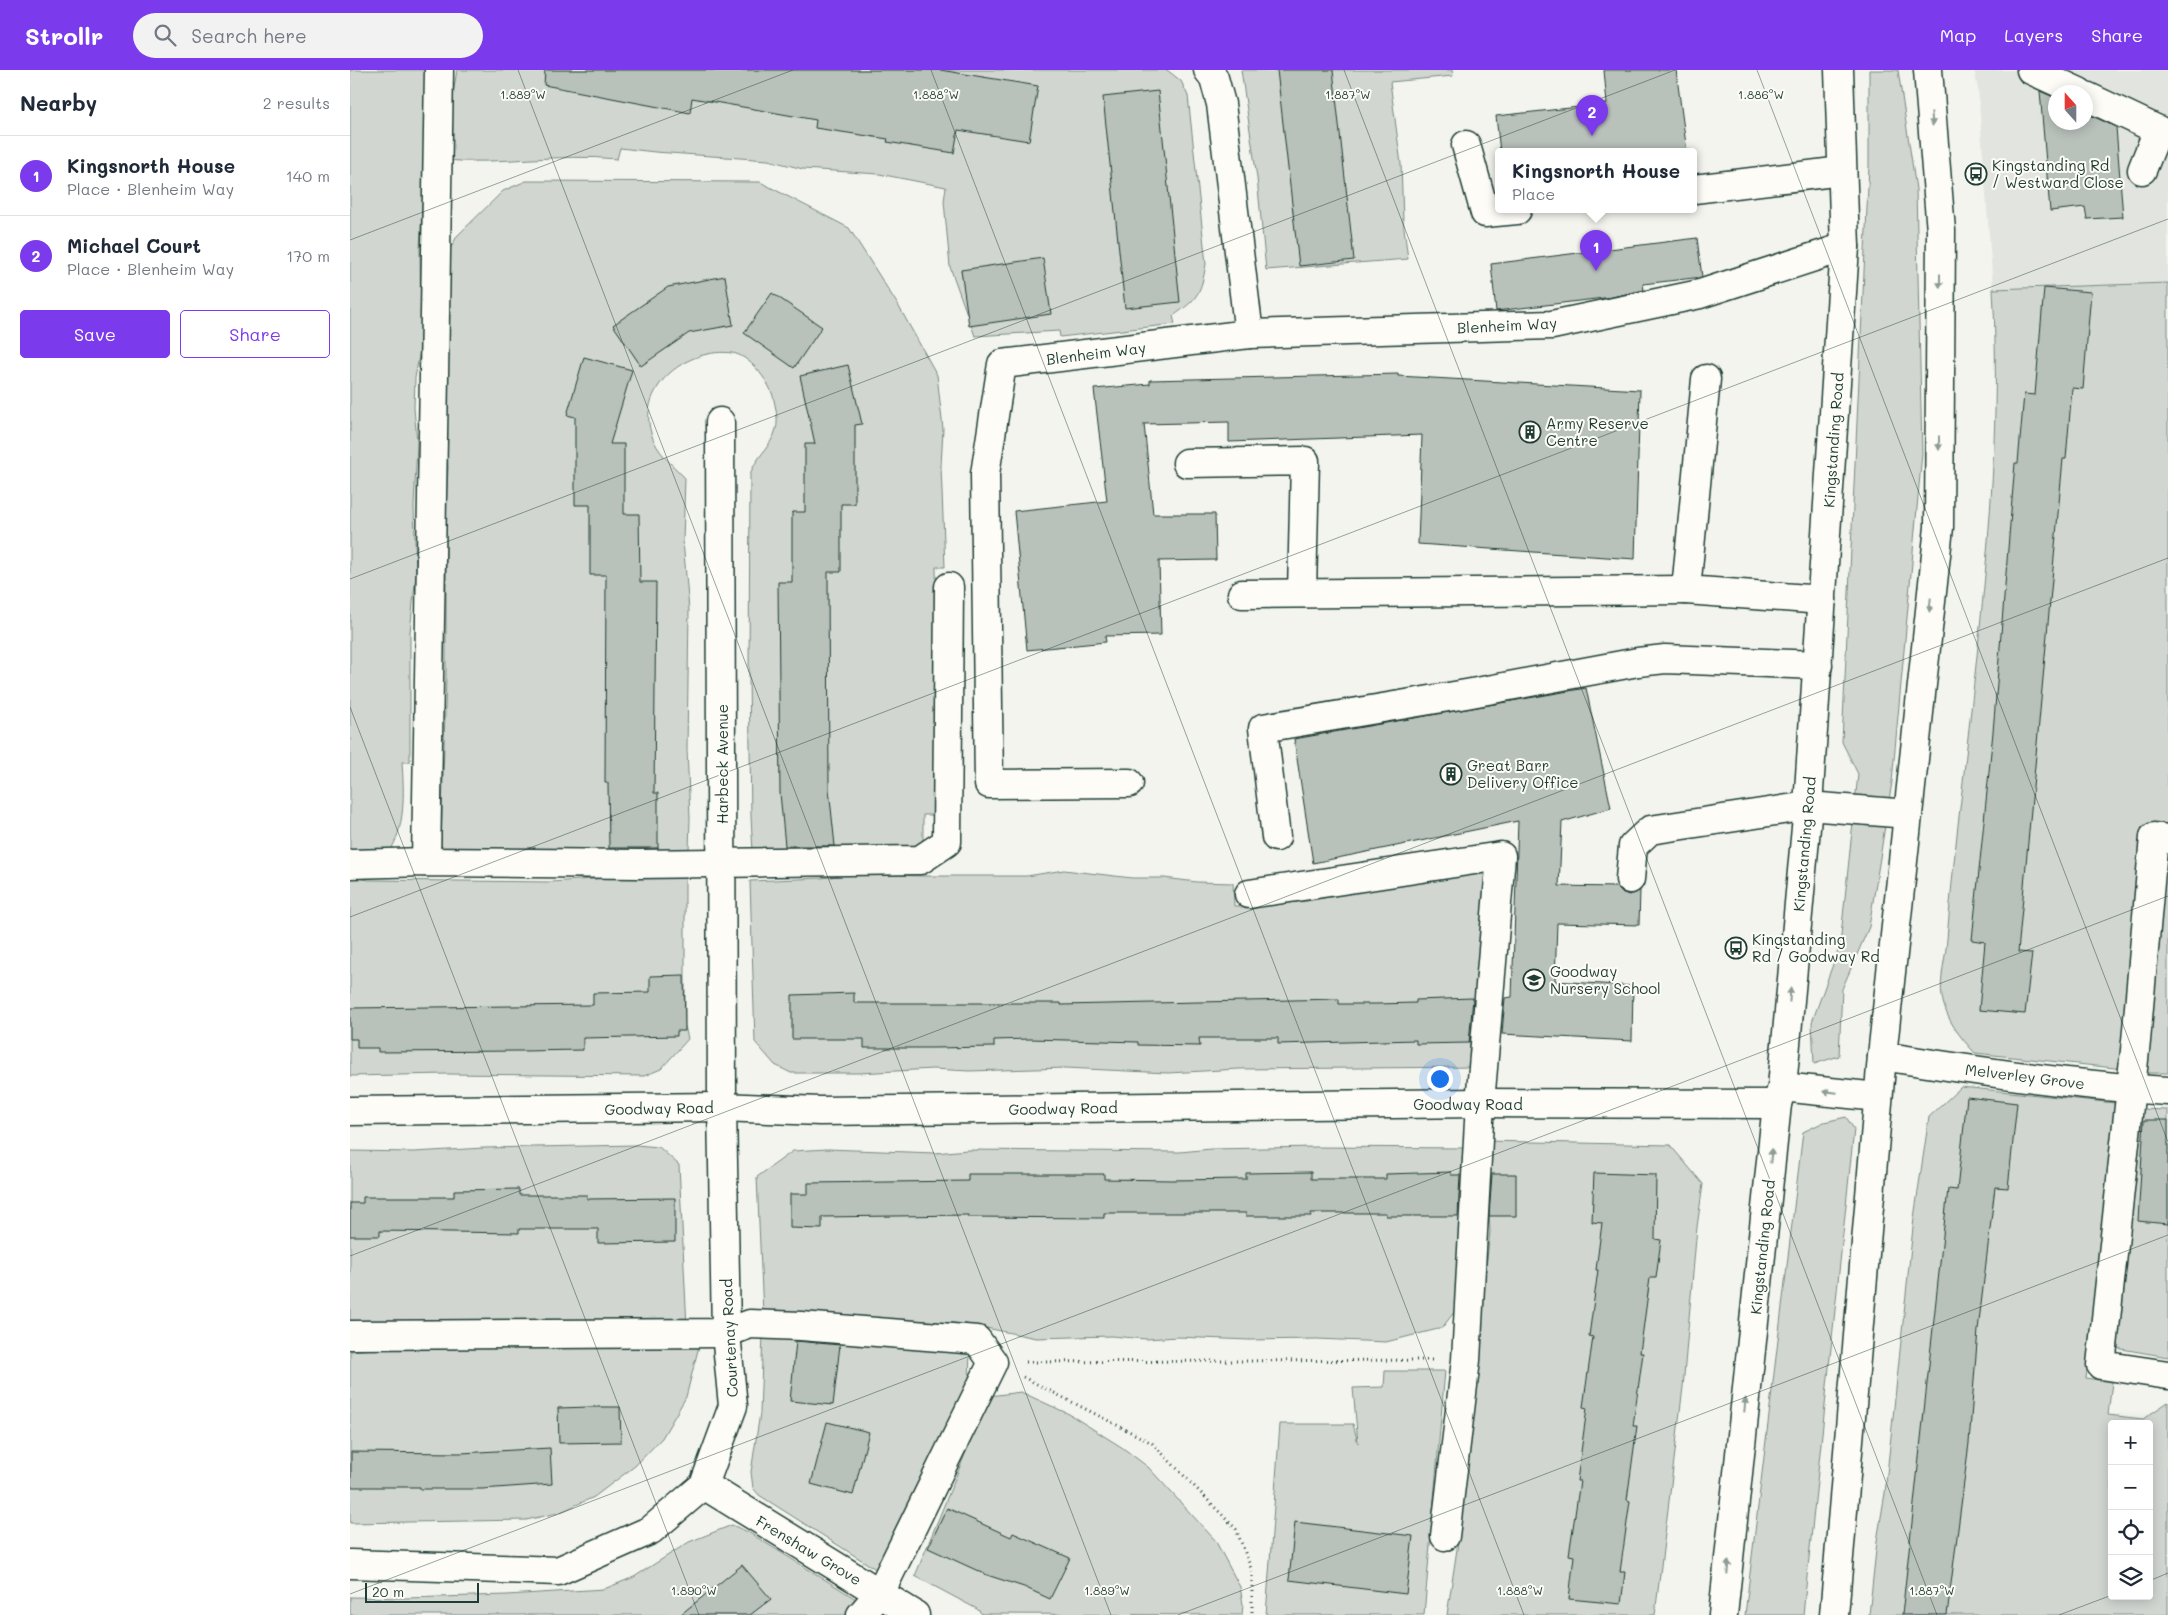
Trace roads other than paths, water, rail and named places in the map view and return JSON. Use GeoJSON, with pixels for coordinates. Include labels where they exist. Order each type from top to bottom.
{"type":"FeatureCollection","features":[{"type":"Feature","properties":{"kind":"street"},"geometry":{"type":"LineString","coordinates":[[426,862],[439,70]]}},
{"type":"Feature","properties":{"kind":"street"},"geometry":{"type":"LineString","coordinates":[[1208,70],[1214,78],[1221,104],[1249,334]]}},
{"type":"Feature","properties":{"kind":"street","name":"Kingstanding Road"},"geometry":{"type":"LineString","coordinates":[[1722,1615],[1779,1095],[1808,806],[1845,247],[1838,70]]}},
{"type":"Feature","properties":{"kind":"street"},"geometry":{"type":"LineString","coordinates":[[1834,1615],[1878,1097],[1938,527],[1941,231],[1928,70]]}},
{"type":"Feature","properties":{"kind":"street"},"geometry":{"type":"LineString","coordinates":[[2031,70],[2064,85]]}},
{"type":"Feature","properties":{"kind":"street"},"geometry":{"type":"LineString","coordinates":[[2093,99],[2158,130],[2142,170]]}},
{"type":"Feature","properties":{"kind":"street"},"geometry":{"type":"LineString","coordinates":[[1466,145],[1485,213],[1495,212]]}},
{"type":"Feature","properties":{"kind":"street"},"geometry":{"type":"LineString","coordinates":[[1697,189],[1842,171]]}},
{"type":"Feature","properties":{"kind":"street","name":"Blenheim Way"},"geometry":{"type":"LineString","coordinates":[[1129,783],[989,784],[985,474],[1002,364],[1249,334],[1552,325],[1700,294],[1845,247]]}},
{"type":"Feature","properties":{"kind":"street"},"geometry":{"type":"LineString","coordinates":[[1686,590],[1706,379]]}},
{"type":"Feature","properties":{"kind":"street","name":"Harbeck Avenue"},"geometry":{"type":"LineString","coordinates":[[720,422],[723,863],[722,1107]]}},
{"type":"Feature","properties":{"kind":"street"},"geometry":{"type":"LineString","coordinates":[[1187,463],[1305,460],[1302,593]]}},
{"type":"Feature","properties":{"kind":"street"},"geometry":{"type":"LineString","coordinates":[[350,864],[426,862],[640,864],[920,860],[947,842],[949,587]]}},
{"type":"Feature","properties":{"kind":"street"},"geometry":{"type":"LineString","coordinates":[[1242,594],[1686,590],[1822,600]]}},
{"type":"Feature","properties":{"kind":"street"},"geometry":{"type":"LineString","coordinates":[[1276,837],[1263,728],[1466,694],[1638,662],[1665,659],[1818,665]]}},
{"type":"Feature","properties":{"kind":"street"},"geometry":{"type":"LineString","coordinates":[[1630,879],[1633,846],[1650,830],[1808,806],[1908,814]]}},
{"type":"Feature","properties":{"kind":"street"},"geometry":{"type":"LineString","coordinates":[[2168,839],[2154,837],[2101,1365],[2168,1375]]}},
{"type":"Feature","properties":{"kind":"street"},"geometry":{"type":"LineString","coordinates":[[1250,894],[1501,856],[1480,1103],[1466,1360],[1445,1536]]}},
{"type":"Feature","properties":{"kind":"street","name":"Melverley Grove"},"geometry":{"type":"LineString","coordinates":[[1882,1056],[2130,1089],[2168,1091]]}},
{"type":"Feature","properties":{"kind":"street","name":"Goodway Road"},"geometry":{"type":"LineString","coordinates":[[350,1111],[722,1107],[820,1111],[1480,1103],[1779,1095],[1878,1097]]}},
{"type":"Feature","properties":{"kind":"street","name":"Courtenay Road"},"geometry":{"type":"LineString","coordinates":[[704,1486],[733,1406],[726,1334],[722,1107]]}},
{"type":"Feature","properties":{"kind":"street"},"geometry":{"type":"LineString","coordinates":[[350,1335],[726,1334],[750,1324],[802,1326],[978,1340],[993,1362],[880,1593],[861,1615]]}},
{"type":"Feature","properties":{"kind":"street"},"geometry":{"type":"LineString","coordinates":[[350,1564],[558,1570],[651,1530],[704,1486]]}},
{"type":"Feature","properties":{"kind":"street","name":"Frenshaw Grove"},"geometry":{"type":"LineString","coordinates":[[704,1486],[915,1615]]}},
{"type":"Feature","properties":{"kind":"place","name":"Michael Court"},"geometry":{"type":"Point","coordinates":[1592,136]}},
{"type":"Feature","properties":{"kind":"place","name":"Kingstanding Rd / Westward Close"},"geometry":{"type":"Point","coordinates":[1976,174]}},
{"type":"Feature","properties":{"kind":"place","name":"Kingsnorth House"},"geometry":{"type":"Point","coordinates":[1596,271]}},
{"type":"Feature","properties":{"kind":"place","name":"Army Reserve Centre"},"geometry":{"type":"Point","coordinates":[1530,432]}},
{"type":"Feature","properties":{"kind":"place","name":"Great Barr Delivery Office"},"geometry":{"type":"Point","coordinates":[1451,774]}},
{"type":"Feature","properties":{"kind":"place","name":"Kingstanding Rd / Goodway Rd"},"geometry":{"type":"Point","coordinates":[1736,948]}},
{"type":"Feature","properties":{"kind":"place","name":"Goodway Nursery School"},"geometry":{"type":"Point","coordinates":[1534,980]}}]}
